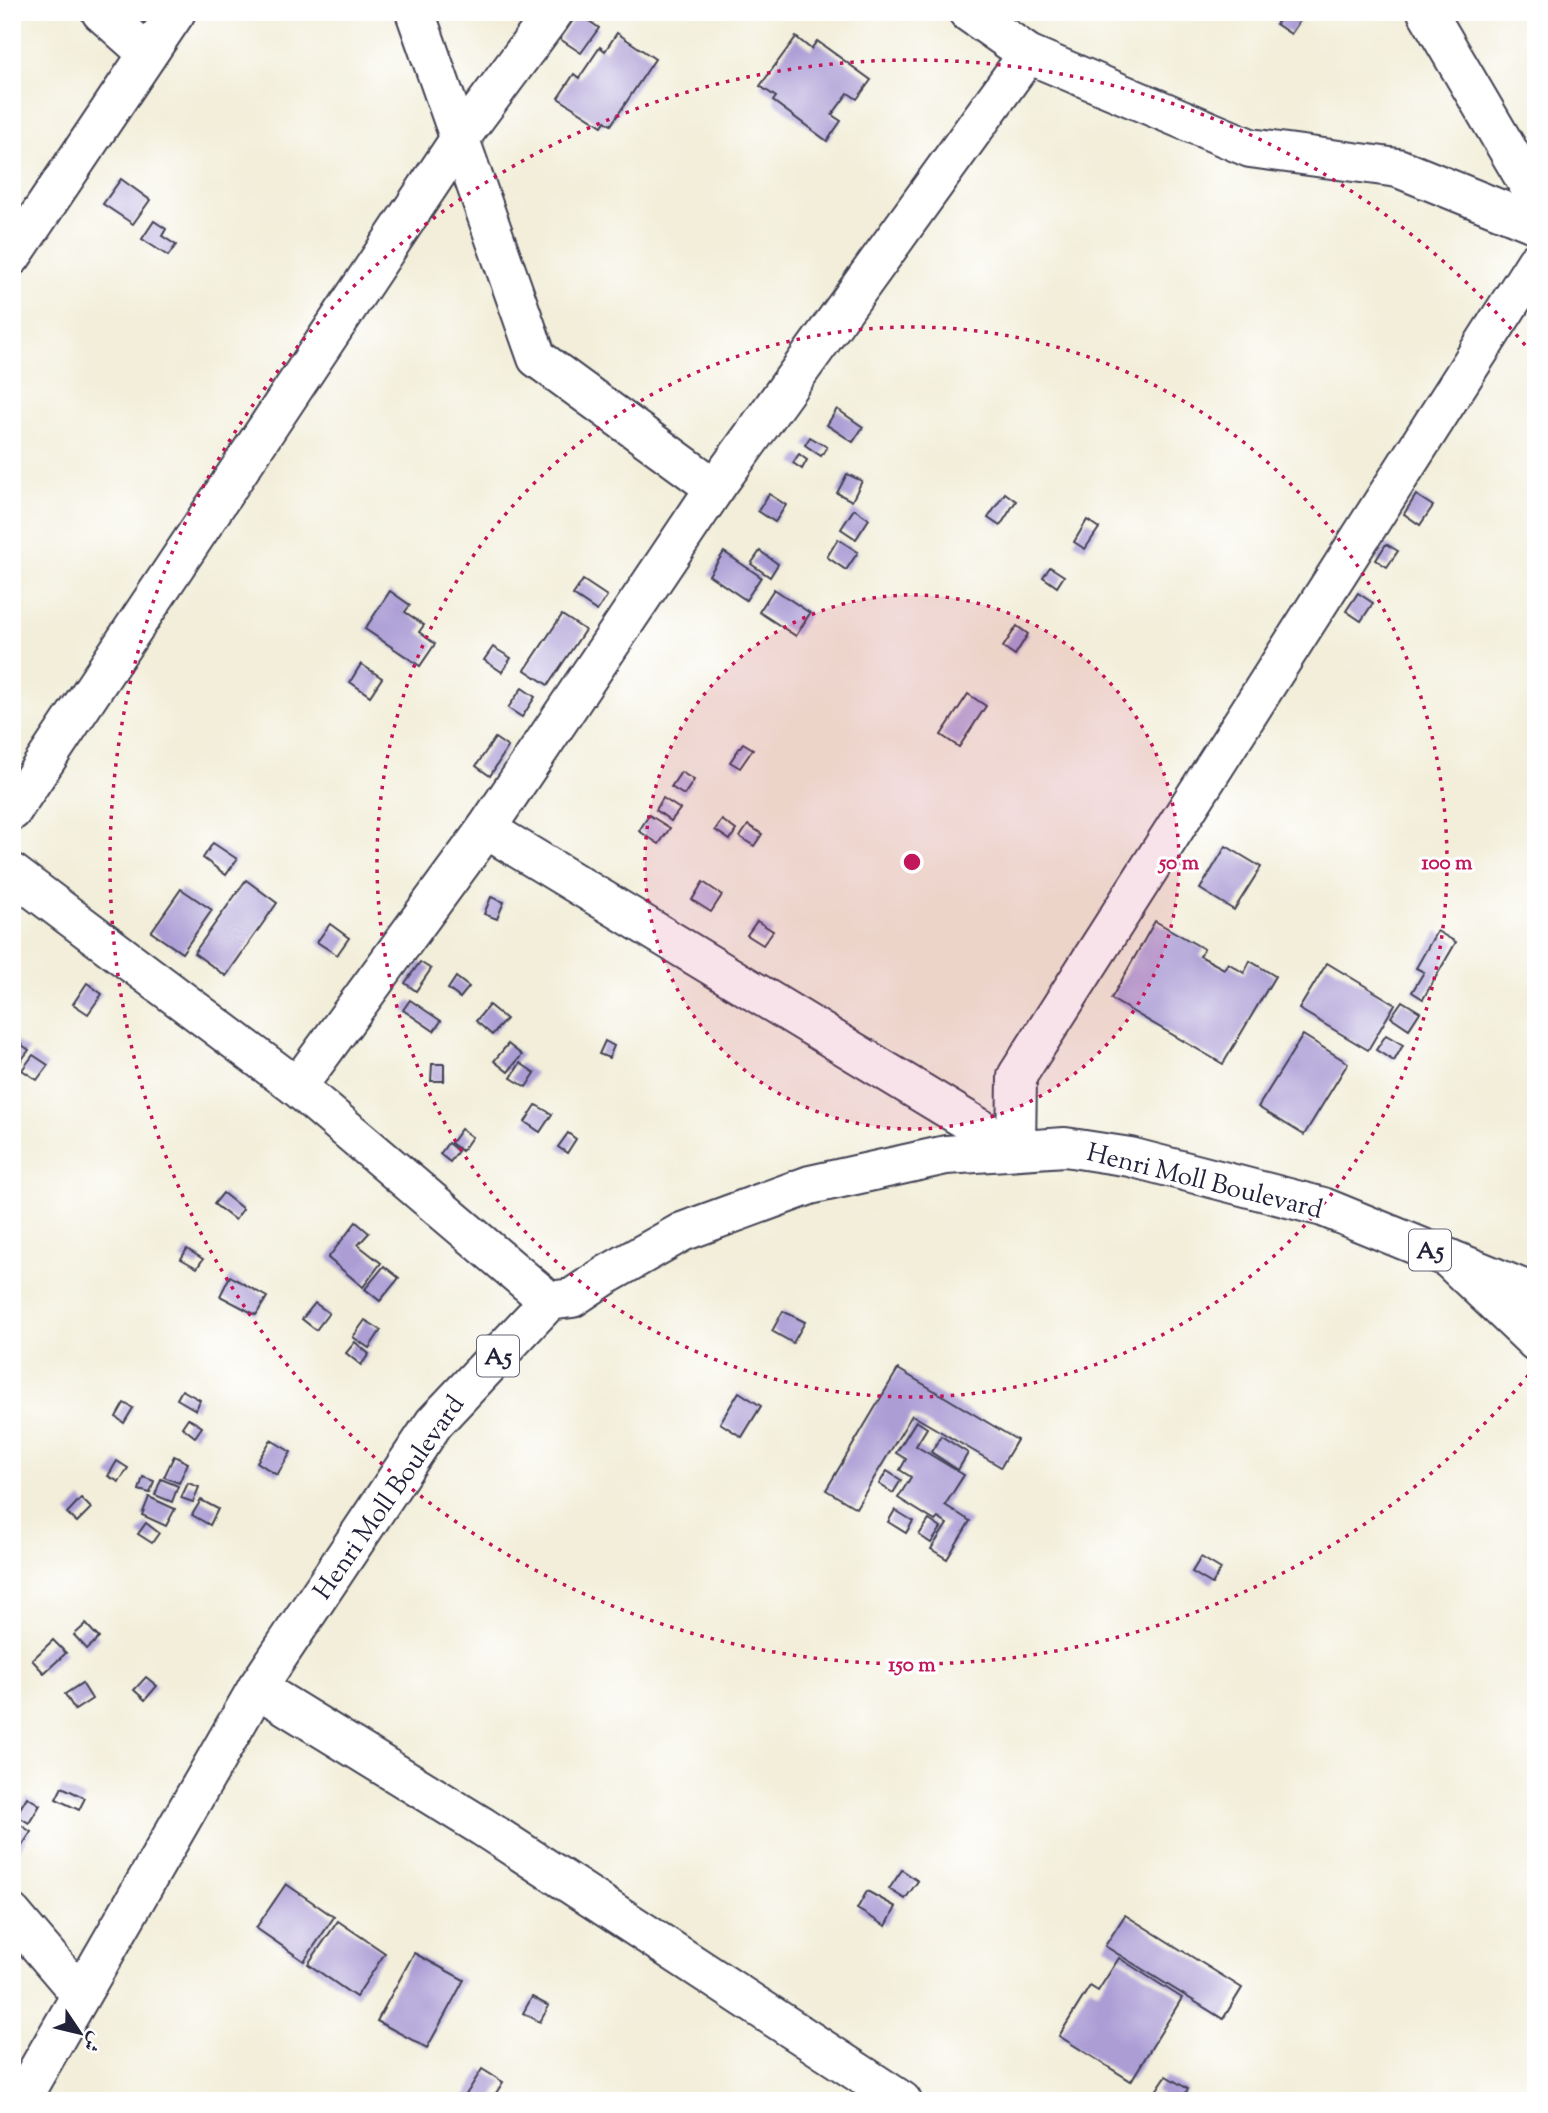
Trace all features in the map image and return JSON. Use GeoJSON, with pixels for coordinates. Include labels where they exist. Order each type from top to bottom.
{"type":"FeatureCollection","features":[{"type":"Feature","properties":{"kind":"main road"},"geometry":{"type":"LineString","coordinates":[[102,12],[147,53]]}},
{"type":"Feature","properties":{"kind":"main road"},"geometry":{"type":"LineString","coordinates":[[12,256],[176,12]]}},
{"type":"Feature","properties":{"kind":"main road"},"geometry":{"type":"LineString","coordinates":[[415,12],[537,358],[715,488]]}},
{"type":"Feature","properties":{"kind":"main road"},"geometry":{"type":"LineString","coordinates":[[12,811],[458,140],[554,12]]}},
{"type":"Feature","properties":{"kind":"main road"},"geometry":{"type":"LineString","coordinates":[[968,12],[1028,54],[1251,148],[1398,168],[1536,224]]}},
{"type":"Feature","properties":{"kind":"main road"},"geometry":{"type":"LineString","coordinates":[[1427,12],[1536,198]]}},
{"type":"Feature","properties":{"kind":"main road"},"geometry":{"type":"LineString","coordinates":[[297,1087],[486,829],[715,488],[1028,54]]}},
{"type":"Feature","properties":{"kind":"main road"},"geometry":{"type":"LineString","coordinates":[[1016,1150],[1017,1076],[1536,262]]}},
{"type":"Feature","properties":{"kind":"main road"},"geometry":{"type":"LineString","coordinates":[[486,829],[1016,1150]]}},
{"type":"Feature","properties":{"kind":"main road"},"geometry":{"type":"LineString","coordinates":[[12,873],[297,1087],[549,1301]]}},
{"type":"Feature","properties":{"kind":"main road","name":"Henri Moll Boulevard"},"geometry":{"type":"LineString","coordinates":[[20,2101],[257,1688],[434,1423],[549,1301],[572,1298],[682,1232],[810,1185],[946,1155],[1065,1147],[1130,1157],[1324,1207],[1536,1294]]}},
{"type":"Feature","properties":{"kind":"main road"},"geometry":{"type":"LineString","coordinates":[[1446,1257],[1536,1342]]}},
{"type":"Feature","properties":{"kind":"main road"},"geometry":{"type":"LineString","coordinates":[[257,1688],[483,1827],[902,2101]]}},
{"type":"Feature","properties":{"kind":"main road"},"geometry":{"type":"LineString","coordinates":[[12,1914],[80,1994]]}},
{"type":"Feature","properties":{"kind":"building"},"geometry":{"type":"Polygon","coordinates":[[[1284,12],[1297,12],[1303,16],[1291,34],[1276,24],[1284,12]]]}},
{"type":"Feature","properties":{"kind":"building"},"geometry":{"type":"Polygon","coordinates":[[[578,13],[599,28],[581,53],[560,39],[578,13]]]}},
{"type":"Feature","properties":{"kind":"building"},"geometry":{"type":"Polygon","coordinates":[[[617,33],[655,59],[611,125],[605,121],[602,126],[558,98],[574,74],[579,78],[600,47],[605,51],[617,33]]]}},
{"type":"Feature","properties":{"kind":"building"},"geometry":{"type":"Polygon","coordinates":[[[796,37],[811,49],[817,41],[871,80],[857,99],[848,93],[832,115],[841,121],[827,141],[773,101],[776,97],[760,86],[796,37]]]}},
{"type":"Feature","properties":{"kind":"building"},"geometry":{"type":"Polygon","coordinates":[[[121,179],[150,200],[133,224],[103,204],[121,179]]]}},
{"type":"Feature","properties":{"kind":"building"},"geometry":{"type":"Polygon","coordinates":[[[154,221],[166,229],[162,236],[176,245],[168,256],[142,239],[154,221]]]}},
{"type":"Feature","properties":{"kind":"building"},"geometry":{"type":"Polygon","coordinates":[[[837,409],[863,427],[853,442],[827,425],[837,409]]]}},
{"type":"Feature","properties":{"kind":"building"},"geometry":{"type":"Polygon","coordinates":[[[810,437],[827,447],[821,456],[805,445],[810,437]]]}},
{"type":"Feature","properties":{"kind":"building"},"geometry":{"type":"Polygon","coordinates":[[[799,454],[807,460],[802,469],[793,463],[799,454]]]}},
{"type":"Feature","properties":{"kind":"building"},"geometry":{"type":"Polygon","coordinates":[[[847,474],[862,481],[852,501],[837,493],[847,474]]]}},
{"type":"Feature","properties":{"kind":"building"},"geometry":{"type":"Polygon","coordinates":[[[1005,493],[1016,501],[1000,526],[988,518],[1005,493]]]}},
{"type":"Feature","properties":{"kind":"building"},"geometry":{"type":"Polygon","coordinates":[[[769,494],[786,505],[775,522],[758,511],[769,494]]]}},
{"type":"Feature","properties":{"kind":"building"},"geometry":{"type":"Polygon","coordinates":[[[1416,495],[1433,506],[1420,525],[1404,514],[1416,495]]]}},
{"type":"Feature","properties":{"kind":"building"},"geometry":{"type":"Polygon","coordinates":[[[854,509],[869,519],[856,539],[841,529],[854,509]]]}},
{"type":"Feature","properties":{"kind":"building"},"geometry":{"type":"Polygon","coordinates":[[[1087,520],[1099,528],[1085,549],[1074,542],[1087,520]]]}},
{"type":"Feature","properties":{"kind":"building"},"geometry":{"type":"Polygon","coordinates":[[[838,539],[858,552],[846,570],[827,557],[838,539]]]}},
{"type":"Feature","properties":{"kind":"building"},"geometry":{"type":"Polygon","coordinates":[[[1386,544],[1398,551],[1387,567],[1376,560],[1386,544]]]}},
{"type":"Feature","properties":{"kind":"building"},"geometry":{"type":"Polygon","coordinates":[[[760,551],[778,564],[770,577],[751,564],[760,551]]]}},
{"type":"Feature","properties":{"kind":"building"},"geometry":{"type":"Polygon","coordinates":[[[724,552],[761,577],[746,600],[709,575],[724,552]]]}},
{"type":"Feature","properties":{"kind":"building"},"geometry":{"type":"Polygon","coordinates":[[[1050,567],[1064,576],[1057,587],[1043,577],[1050,567]]]}},
{"type":"Feature","properties":{"kind":"building"},"geometry":{"type":"Polygon","coordinates":[[[583,580],[607,596],[597,611],[573,595],[583,580]]]}},
{"type":"Feature","properties":{"kind":"building"},"geometry":{"type":"Polygon","coordinates":[[[774,589],[810,613],[796,636],[759,612],[774,589]]]}},
{"type":"Feature","properties":{"kind":"building"},"geometry":{"type":"Polygon","coordinates":[[[390,591],[410,605],[405,612],[424,625],[419,632],[435,644],[420,666],[365,629],[390,591]]]}},
{"type":"Feature","properties":{"kind":"building"},"geometry":{"type":"Polygon","coordinates":[[[1358,593],[1373,603],[1361,621],[1346,611],[1358,593]]]}},
{"type":"Feature","properties":{"kind":"building"},"geometry":{"type":"Polygon","coordinates":[[[562,615],[585,630],[548,685],[525,670],[562,615]]]}},
{"type":"Feature","properties":{"kind":"building"},"geometry":{"type":"Polygon","coordinates":[[[1017,626],[1028,634],[1015,655],[1003,647],[1017,626]]]}},
{"type":"Feature","properties":{"kind":"building"},"geometry":{"type":"Polygon","coordinates":[[[493,647],[511,658],[502,672],[484,660],[493,647]]]}},
{"type":"Feature","properties":{"kind":"building"},"geometry":{"type":"Polygon","coordinates":[[[361,664],[382,678],[370,696],[350,682],[361,664]]]}},
{"type":"Feature","properties":{"kind":"building"},"geometry":{"type":"Polygon","coordinates":[[[522,688],[535,697],[522,717],[508,708],[522,688]]]}},
{"type":"Feature","properties":{"kind":"building"},"geometry":{"type":"Polygon","coordinates":[[[968,694],[986,706],[959,747],[941,735],[968,694]]]}},
{"type":"Feature","properties":{"kind":"building"},"geometry":{"type":"Polygon","coordinates":[[[495,738],[508,747],[490,776],[476,766],[495,738]]]}},
{"type":"Feature","properties":{"kind":"building"},"geometry":{"type":"Polygon","coordinates":[[[743,743],[753,749],[740,768],[730,762],[743,743]]]}},
{"type":"Feature","properties":{"kind":"building"},"geometry":{"type":"Polygon","coordinates":[[[681,772],[694,780],[684,795],[671,787],[681,772]]]}},
{"type":"Feature","properties":{"kind":"building"},"geometry":{"type":"Polygon","coordinates":[[[663,798],[680,809],[671,821],[656,810],[663,798]]]}},
{"type":"Feature","properties":{"kind":"building"},"geometry":{"type":"Polygon","coordinates":[[[649,815],[670,828],[659,844],[639,831],[649,815]]]}},
{"type":"Feature","properties":{"kind":"building"},"geometry":{"type":"Polygon","coordinates":[[[722,820],[736,830],[730,840],[715,830],[722,820]]]}},
{"type":"Feature","properties":{"kind":"building"},"geometry":{"type":"Polygon","coordinates":[[[748,825],[762,834],[754,846],[740,837],[748,825]]]}},
{"type":"Feature","properties":{"kind":"building"},"geometry":{"type":"Polygon","coordinates":[[[213,843],[237,859],[226,875],[203,858],[213,843]]]}},
{"type":"Feature","properties":{"kind":"building"},"geometry":{"type":"Polygon","coordinates":[[[1226,846],[1261,867],[1234,910],[1200,889],[1226,846]]]}},
{"type":"Feature","properties":{"kind":"building"},"geometry":{"type":"Polygon","coordinates":[[[246,880],[277,903],[226,976],[194,953],[246,880]]]}},
{"type":"Feature","properties":{"kind":"building"},"geometry":{"type":"Polygon","coordinates":[[[703,882],[722,895],[711,912],[692,900],[703,882]]]}},
{"type":"Feature","properties":{"kind":"building"},"geometry":{"type":"Polygon","coordinates":[[[181,889],[212,910],[182,953],[151,932],[181,889]]]}},
{"type":"Feature","properties":{"kind":"building"},"geometry":{"type":"Polygon","coordinates":[[[491,897],[504,902],[497,919],[484,914],[491,897]]]}},
{"type":"Feature","properties":{"kind":"building"},"geometry":{"type":"Polygon","coordinates":[[[757,921],[773,931],[763,945],[747,935],[757,921]]]}},
{"type":"Feature","properties":{"kind":"building"},"geometry":{"type":"Polygon","coordinates":[[[1155,921],[1204,949],[1200,956],[1224,969],[1228,963],[1244,973],[1250,961],[1275,976],[1223,1064],[1111,999],[1155,921]]]}},
{"type":"Feature","properties":{"kind":"building"},"geometry":{"type":"Polygon","coordinates":[[[330,924],[349,938],[337,955],[317,942],[330,924]]]}},
{"type":"Feature","properties":{"kind":"building"},"geometry":{"type":"Polygon","coordinates":[[[1437,931],[1456,942],[1423,999],[1412,992],[1424,972],[1416,968],[1437,931]]]}},
{"type":"Feature","properties":{"kind":"building"},"geometry":{"type":"Polygon","coordinates":[[[420,962],[431,969],[416,991],[405,983],[420,962]]]}},
{"type":"Feature","properties":{"kind":"building"},"geometry":{"type":"Polygon","coordinates":[[[1327,963],[1395,1004],[1368,1050],[1299,1009],[1327,963]]]}},
{"type":"Feature","properties":{"kind":"building"},"geometry":{"type":"Polygon","coordinates":[[[456,977],[469,987],[460,998],[448,989],[456,977]]]}},
{"type":"Feature","properties":{"kind":"building"},"geometry":{"type":"Polygon","coordinates":[[[87,983],[102,994],[88,1014],[73,1004],[87,983]]]}},
{"type":"Feature","properties":{"kind":"building"},"geometry":{"type":"Polygon","coordinates":[[[410,1000],[441,1021],[434,1031],[403,1010],[410,1000]]]}},
{"type":"Feature","properties":{"kind":"building"},"geometry":{"type":"Polygon","coordinates":[[[1402,1001],[1420,1012],[1409,1029],[1391,1017],[1402,1001]]]}},
{"type":"Feature","properties":{"kind":"building"},"geometry":{"type":"Polygon","coordinates":[[[489,1005],[506,1019],[492,1035],[476,1021],[489,1005]]]}},
{"type":"Feature","properties":{"kind":"building"},"geometry":{"type":"Polygon","coordinates":[[[1303,1035],[1348,1063],[1304,1135],[1258,1107],[1303,1035]]]}},
{"type":"Feature","properties":{"kind":"building"},"geometry":{"type":"Polygon","coordinates":[[[1386,1035],[1403,1045],[1394,1061],[1376,1050],[1386,1035]]]}},
{"type":"Feature","properties":{"kind":"building"},"geometry":{"type":"Polygon","coordinates":[[[12,1038],[29,1050],[14,1070],[12,1069],[12,1038]]]}},
{"type":"Feature","properties":{"kind":"building"},"geometry":{"type":"Polygon","coordinates":[[[605,1041],[614,1046],[609,1058],[599,1054],[605,1041]]]}},
{"type":"Feature","properties":{"kind":"building"},"geometry":{"type":"Polygon","coordinates":[[[508,1044],[522,1055],[508,1072],[494,1061],[508,1044]]]}},
{"type":"Feature","properties":{"kind":"building"},"geometry":{"type":"Polygon","coordinates":[[[33,1055],[48,1065],[37,1080],[22,1070],[33,1055]]]}},
{"type":"Feature","properties":{"kind":"building"},"geometry":{"type":"Polygon","coordinates":[[[520,1063],[535,1073],[526,1087],[511,1078],[520,1063]]]}},
{"type":"Feature","properties":{"kind":"building"},"geometry":{"type":"Polygon","coordinates":[[[432,1064],[444,1064],[444,1081],[431,1081],[432,1064]]]}},
{"type":"Feature","properties":{"kind":"building"},"geometry":{"type":"Polygon","coordinates":[[[536,1105],[552,1114],[540,1132],[525,1122],[536,1105]]]}},
{"type":"Feature","properties":{"kind":"building"},"geometry":{"type":"Polygon","coordinates":[[[461,1129],[472,1137],[462,1151],[451,1143],[461,1129]]]}},
{"type":"Feature","properties":{"kind":"building"},"geometry":{"type":"Polygon","coordinates":[[[568,1133],[576,1139],[567,1153],[558,1147],[568,1133]]]}},
{"type":"Feature","properties":{"kind":"building"},"geometry":{"type":"Polygon","coordinates":[[[448,1143],[458,1151],[450,1162],[440,1154],[448,1143]]]}},
{"type":"Feature","properties":{"kind":"building"},"geometry":{"type":"Polygon","coordinates":[[[223,1193],[243,1209],[235,1220],[214,1204],[223,1193]]]}},
{"type":"Feature","properties":{"kind":"building"},"geometry":{"type":"Polygon","coordinates":[[[356,1222],[369,1233],[358,1245],[381,1263],[363,1287],[328,1258],[356,1222]]]}},
{"type":"Feature","properties":{"kind":"building"},"geometry":{"type":"Polygon","coordinates":[[[187,1249],[203,1259],[197,1268],[181,1259],[187,1249]]]}},
{"type":"Feature","properties":{"kind":"building"},"geometry":{"type":"Polygon","coordinates":[[[384,1266],[399,1278],[380,1301],[365,1289],[384,1266]]]}},
{"type":"Feature","properties":{"kind":"building"},"geometry":{"type":"Polygon","coordinates":[[[230,1276],[267,1297],[256,1315],[220,1296],[230,1276]]]}},
{"type":"Feature","properties":{"kind":"building"},"geometry":{"type":"Polygon","coordinates":[[[315,1303],[329,1313],[316,1330],[302,1319],[315,1303]]]}},
{"type":"Feature","properties":{"kind":"building"},"geometry":{"type":"Polygon","coordinates":[[[783,1311],[805,1322],[793,1343],[772,1331],[783,1311]]]}},
{"type":"Feature","properties":{"kind":"building"},"geometry":{"type":"Polygon","coordinates":[[[365,1320],[381,1330],[369,1348],[353,1337],[365,1320]]]}},
{"type":"Feature","properties":{"kind":"building"},"geometry":{"type":"Polygon","coordinates":[[[355,1342],[369,1354],[361,1365],[346,1353],[355,1342]]]}},
{"type":"Feature","properties":{"kind":"building"},"geometry":{"type":"Polygon","coordinates":[[[898,1369],[1017,1440],[1001,1467],[912,1415],[856,1508],[826,1490],[898,1369]]]}},
{"type":"Feature","properties":{"kind":"building"},"geometry":{"type":"Polygon","coordinates":[[[182,1390],[200,1400],[196,1410],[177,1399],[182,1390]]]}},
{"type":"Feature","properties":{"kind":"building"},"geometry":{"type":"Polygon","coordinates":[[[739,1392],[761,1406],[742,1437],[720,1423],[739,1392]]]}},
{"type":"Feature","properties":{"kind":"building"},"geometry":{"type":"Polygon","coordinates":[[[124,1403],[133,1408],[124,1423],[116,1417],[124,1403]]]}},
{"type":"Feature","properties":{"kind":"building"},"geometry":{"type":"Polygon","coordinates":[[[188,1418],[202,1427],[195,1437],[182,1427],[188,1418]]]}},
{"type":"Feature","properties":{"kind":"building"},"geometry":{"type":"Polygon","coordinates":[[[916,1421],[927,1428],[916,1446],[964,1475],[945,1505],[970,1521],[947,1559],[931,1549],[947,1524],[938,1518],[935,1521],[898,1498],[911,1477],[900,1470],[906,1459],[896,1453],[916,1421]]]}},
{"type":"Feature","properties":{"kind":"building"},"geometry":{"type":"Polygon","coordinates":[[[941,1436],[968,1453],[958,1470],[931,1452],[941,1436]]]}},
{"type":"Feature","properties":{"kind":"building"},"geometry":{"type":"Polygon","coordinates":[[[271,1440],[291,1452],[277,1475],[257,1462],[271,1440]]]}},
{"type":"Feature","properties":{"kind":"building"},"geometry":{"type":"Polygon","coordinates":[[[174,1456],[188,1463],[179,1483],[164,1477],[174,1456]]]}},
{"type":"Feature","properties":{"kind":"building"},"geometry":{"type":"Polygon","coordinates":[[[117,1461],[128,1468],[119,1482],[108,1476],[117,1461]]]}},
{"type":"Feature","properties":{"kind":"building"},"geometry":{"type":"Polygon","coordinates":[[[887,1471],[901,1480],[893,1493],[879,1484],[887,1471]]]}},
{"type":"Feature","properties":{"kind":"building"},"geometry":{"type":"Polygon","coordinates":[[[143,1477],[154,1481],[150,1493],[139,1490],[143,1477]]]}},
{"type":"Feature","properties":{"kind":"building"},"geometry":{"type":"Polygon","coordinates":[[[161,1479],[178,1486],[172,1502],[155,1495],[161,1479]]]}},
{"type":"Feature","properties":{"kind":"building"},"geometry":{"type":"Polygon","coordinates":[[[188,1483],[199,1487],[193,1502],[181,1498],[188,1483]]]}},
{"type":"Feature","properties":{"kind":"building"},"geometry":{"type":"Polygon","coordinates":[[[149,1497],[175,1509],[166,1526],[142,1515],[149,1497]]]}},
{"type":"Feature","properties":{"kind":"building"},"geometry":{"type":"Polygon","coordinates":[[[81,1498],[91,1508],[77,1522],[67,1513],[81,1498]]]}},
{"type":"Feature","properties":{"kind":"building"},"geometry":{"type":"Polygon","coordinates":[[[201,1500],[218,1509],[210,1525],[192,1515],[201,1500]]]}},
{"type":"Feature","properties":{"kind":"building"},"geometry":{"type":"Polygon","coordinates":[[[895,1510],[913,1521],[906,1533],[888,1522],[895,1510]]]}},
{"type":"Feature","properties":{"kind":"building"},"geometry":{"type":"Polygon","coordinates":[[[929,1520],[941,1528],[931,1543],[919,1535],[929,1520]]]}},
{"type":"Feature","properties":{"kind":"building"},"geometry":{"type":"Polygon","coordinates":[[[146,1523],[159,1533],[152,1543],[138,1534],[146,1523]]]}},
{"type":"Feature","properties":{"kind":"building"},"geometry":{"type":"Polygon","coordinates":[[[1201,1557],[1221,1569],[1212,1584],[1192,1572],[1201,1557]]]}},
{"type":"Feature","properties":{"kind":"building"},"geometry":{"type":"Polygon","coordinates":[[[86,1624],[99,1638],[87,1649],[74,1635],[86,1624]]]}},
{"type":"Feature","properties":{"kind":"building"},"geometry":{"type":"Polygon","coordinates":[[[53,1640],[66,1653],[44,1673],[32,1660],[53,1640]]]}},
{"type":"Feature","properties":{"kind":"building"},"geometry":{"type":"Polygon","coordinates":[[[146,1677],[157,1686],[145,1700],[134,1690],[146,1677]]]}},
{"type":"Feature","properties":{"kind":"building"},"geometry":{"type":"Polygon","coordinates":[[[82,1683],[92,1699],[75,1710],[65,1694],[82,1683]]]}},
{"type":"Feature","properties":{"kind":"building"},"geometry":{"type":"Polygon","coordinates":[[[62,1787],[85,1798],[79,1810],[56,1799],[62,1787]]]}},
{"type":"Feature","properties":{"kind":"building"},"geometry":{"type":"Polygon","coordinates":[[[27,1797],[40,1805],[29,1823],[16,1815],[27,1797]]]}},
{"type":"Feature","properties":{"kind":"building"},"geometry":{"type":"Polygon","coordinates":[[[18,1823],[31,1832],[14,1858],[12,1832],[18,1823]]]}},
{"type":"Feature","properties":{"kind":"building"},"geometry":{"type":"Polygon","coordinates":[[[902,1870],[918,1881],[905,1899],[889,1889],[902,1870]]]}},
{"type":"Feature","properties":{"kind":"building"},"geometry":{"type":"Polygon","coordinates":[[[286,1884],[334,1917],[304,1961],[256,1928],[286,1884]]]}},
{"type":"Feature","properties":{"kind":"building"},"geometry":{"type":"Polygon","coordinates":[[[867,1891],[896,1907],[886,1926],[857,1909],[867,1891]]]}},
{"type":"Feature","properties":{"kind":"building"},"geometry":{"type":"Polygon","coordinates":[[[1125,1915],[1242,1988],[1223,2019],[1105,1946],[1125,1915]]]}},
{"type":"Feature","properties":{"kind":"building"},"geometry":{"type":"Polygon","coordinates":[[[338,1921],[385,1953],[356,1997],[308,1964],[338,1921]]]}},
{"type":"Feature","properties":{"kind":"building"},"geometry":{"type":"Polygon","coordinates":[[[414,1953],[464,1980],[427,2048],[377,2021],[414,1953]]]}},
{"type":"Feature","properties":{"kind":"building"},"geometry":{"type":"Polygon","coordinates":[[[1119,1958],[1182,1998],[1131,2081],[1059,2036],[1090,1986],[1098,1991],[1119,1958]]]}},
{"type":"Feature","properties":{"kind":"building"},"geometry":{"type":"Polygon","coordinates":[[[532,1997],[549,2006],[540,2022],[523,2013],[532,1997]]]}},
{"type":"Feature","properties":{"kind":"building"},"geometry":{"type":"Polygon","coordinates":[[[482,2069],[503,2082],[491,2101],[462,2101],[482,2069]]]}},
{"type":"Feature","properties":{"kind":"building"},"geometry":{"type":"Polygon","coordinates":[[[1166,2076],[1188,2089],[1181,2101],[1172,2101],[1156,2091],[1166,2076]]]}}]}
